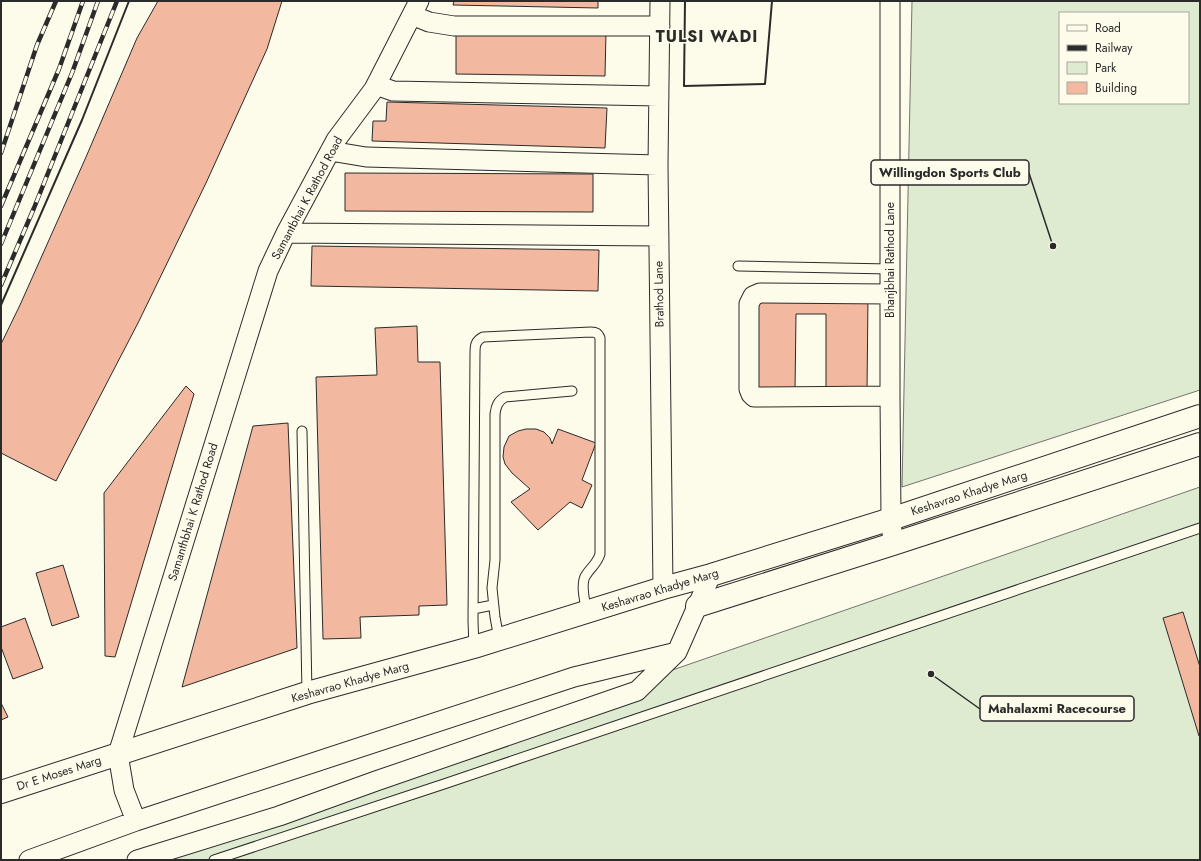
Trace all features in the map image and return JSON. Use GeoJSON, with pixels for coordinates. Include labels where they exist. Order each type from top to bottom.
{"type":"FeatureCollection","features":[{"type":"Feature","properties":{"kind":"main road","name":"Keshavrao Khadye Marg"},"geometry":{"type":"LineString","coordinates":[[118,754],[307,693],[474,647],[891,519],[1200,416]]}},
{"type":"Feature","properties":{"kind":"main road","name":"Keshavrao Khadye Marg"},"geometry":{"type":"LineString","coordinates":[[697,606],[1200,444]]}},
{"type":"Feature","properties":{"kind":"main road","name":"Dr E Moses Marg"},"geometry":{"type":"LineString","coordinates":[[1,792],[118,754]]}},
{"type":"Feature","properties":{"kind":"street","name":"Brathod Lane"},"geometry":{"type":"LineString","coordinates":[[660,1],[658,236],[663,588]]}},
{"type":"Feature","properties":{"kind":"street","name":"Bhanjbhai Rathod Lane"},"geometry":{"type":"LineString","coordinates":[[890,1],[890,396],[891,519],[893,544]]}},
{"type":"Feature","properties":{"kind":"street"},"geometry":{"type":"LineString","coordinates":[[416,8],[429,22],[454,26],[660,26]]}},
{"type":"Feature","properties":{"kind":"street","name":"Samantbhai K Rathod Road"},"geometry":{"type":"LineString","coordinates":[[268,271],[336,140],[376,85],[416,8]]}},
{"type":"Feature","properties":{"kind":"street"},"geometry":{"type":"LineString","coordinates":[[376,85],[393,90],[659,96]]}},
{"type":"Feature","properties":{"kind":"street"},"geometry":{"type":"LineString","coordinates":[[330,151],[366,157],[658,165]]}},
{"type":"Feature","properties":{"kind":"street"},"geometry":{"type":"LineString","coordinates":[[286,234],[658,236]]}},
{"type":"Feature","properties":{"kind":"street","name":"Samanthbhai K Rathod Road"},"geometry":{"type":"LineString","coordinates":[[118,754],[268,271]]}},
{"type":"Feature","properties":{"kind":"street"},"geometry":{"type":"LineString","coordinates":[[890,294],[760,293],[753,296],[749,304],[749,389],[754,397],[890,396]]}},
{"type":"Feature","properties":{"kind":"street"},"geometry":{"type":"LineString","coordinates":[[137,860],[279,816],[637,691],[677,652],[711,575]]}},
{"type":"Feature","properties":{"kind":"street"},"geometry":{"type":"LineString","coordinates":[[29,860],[136,821],[574,678],[677,652]]}},
{"type":"Feature","properties":{"kind":"street"},"geometry":{"type":"LineString","coordinates":[[118,754],[124,790],[136,821]]}},
{"type":"Feature","properties":{"kind":"lane"},"geometry":{"type":"LineString","coordinates":[[738,266],[890,269]]}},
{"type":"Feature","properties":{"kind":"lane"},"geometry":{"type":"LineString","coordinates":[[474,647],[475,345],[478,339],[483,337],[591,332],[596,332],[599,335],[600,554],[598,562],[586,573],[584,578],[583,583],[587,612]]}},
{"type":"Feature","properties":{"kind":"lane"},"geometry":{"type":"LineString","coordinates":[[499,639],[493,605],[492,588],[495,560],[496,406],[499,401],[505,397],[572,391]]}},
{"type":"Feature","properties":{"kind":"lane"},"geometry":{"type":"LineString","coordinates":[[302,431],[307,693]]}},
{"type":"Feature","properties":{"kind":"lane"},"geometry":{"type":"LineString","coordinates":[[214,860],[444,784],[1200,528]]}},
{"type":"Feature","properties":{"kind":"lane"},"geometry":{"type":"LineString","coordinates":[[473,609],[493,605]]}},
{"type":"Feature","properties":{"kind":"green space"},"geometry":{"type":"Polygon","coordinates":[[[912,1],[1200,1],[1200,390],[902,487],[912,1]]]}},
{"type":"Feature","properties":{"kind":"green space"},"geometry":{"type":"Polygon","coordinates":[[[1200,487],[1200,860],[125,860],[1200,487]]]}},
{"type":"Feature","properties":{"kind":"building"},"geometry":{"type":"Polygon","coordinates":[[[158,1],[282,1],[267,49],[206,183],[139,321],[56,481],[1,453],[1,344],[86,157],[137,38],[158,1]]]}},
{"type":"Feature","properties":{"kind":"building"},"geometry":{"type":"Polygon","coordinates":[[[454,1],[598,1],[598,8],[453,5],[454,1]]]}},
{"type":"Feature","properties":{"kind":"building"},"geometry":{"type":"Polygon","coordinates":[[[456,31],[606,32],[605,76],[456,74],[456,31]]]}},
{"type":"Feature","properties":{"kind":"building"},"geometry":{"type":"Polygon","coordinates":[[[387,102],[607,108],[605,148],[372,141],[373,121],[386,121],[387,102]]]}},
{"type":"Feature","properties":{"kind":"building"},"geometry":{"type":"Polygon","coordinates":[[[345,173],[593,174],[593,212],[345,211],[345,173]]]}},
{"type":"Feature","properties":{"kind":"building"},"geometry":{"type":"Polygon","coordinates":[[[312,246],[599,250],[598,291],[311,286],[312,246]]]}},
{"type":"Feature","properties":{"kind":"building"},"geometry":{"type":"Polygon","coordinates":[[[757,295],[868,296],[867,391],[826,391],[826,314],[796,314],[795,391],[756,390],[757,295]]]}},
{"type":"Feature","properties":{"kind":"building"},"geometry":{"type":"Polygon","coordinates":[[[417,326],[418,362],[440,362],[447,605],[419,606],[419,615],[360,617],[361,638],[323,639],[316,377],[377,375],[375,328],[417,326]]]}},
{"type":"Feature","properties":{"kind":"building"},"geometry":{"type":"Polygon","coordinates":[[[186,386],[194,394],[115,657],[105,656],[104,493],[186,386]]]}},
{"type":"Feature","properties":{"kind":"building"},"geometry":{"type":"Polygon","coordinates":[[[288,423],[297,648],[182,687],[253,426],[288,423]]]}},
{"type":"Feature","properties":{"kind":"building"},"geometry":{"type":"Polygon","coordinates":[[[526,429],[536,429],[544,432],[550,438],[552,444],[558,429],[596,443],[582,480],[592,485],[582,508],[570,502],[538,530],[511,502],[530,489],[512,473],[505,464],[503,457],[504,447],[509,436],[526,429]]]}},
{"type":"Feature","properties":{"kind":"building"},"geometry":{"type":"Polygon","coordinates":[[[63,565],[79,617],[52,626],[36,573],[63,565]]]}},
{"type":"Feature","properties":{"kind":"building"},"geometry":{"type":"Polygon","coordinates":[[[1183,612],[1200,667],[1199,736],[1163,618],[1183,612]]]}},
{"type":"Feature","properties":{"kind":"building"},"geometry":{"type":"Polygon","coordinates":[[[25,618],[43,668],[13,679],[1,647],[1,627],[25,618]]]}},
{"type":"Feature","properties":{"kind":"building"},"geometry":{"type":"Polygon","coordinates":[[[1,703],[8,717],[1,720],[1,703]]]}},
{"type":"Feature","properties":{"kind":"railway"},"geometry":{"type":"LineString","coordinates":[[1,153],[37,45],[56,1]]}},
{"type":"Feature","properties":{"kind":"railway"},"geometry":{"type":"LineString","coordinates":[[1,206],[59,69],[83,1]]}},
{"type":"Feature","properties":{"kind":"railway"},"geometry":{"type":"LineString","coordinates":[[1,244],[72,73],[98,1]]}},
{"type":"Feature","properties":{"kind":"railway"},"geometry":{"type":"LineString","coordinates":[[1,285],[34,208],[117,1]]}},
{"type":"Feature","properties":{"kind":"wall"},"geometry":{"type":"LineString","coordinates":[[1,305],[82,120],[129,1]]}},
{"type":"Feature","properties":{"kind":"wall"},"geometry":{"type":"LineString","coordinates":[[685,1],[684,86],[765,84],[772,1]]}},
{"type":"Feature","properties":{"kind":"place","name":"Willingdon Sports Club"},"geometry":{"type":"Point","coordinates":[1053,246]}},
{"type":"Feature","properties":{"kind":"place","name":"Mahalaxmi Racecourse"},"geometry":{"type":"Point","coordinates":[931,674]}},
{"type":"Feature","properties":{"kind":"district","name":"TULSI WADI"},"geometry":{"type":"Point","coordinates":[707,36]}}]}
